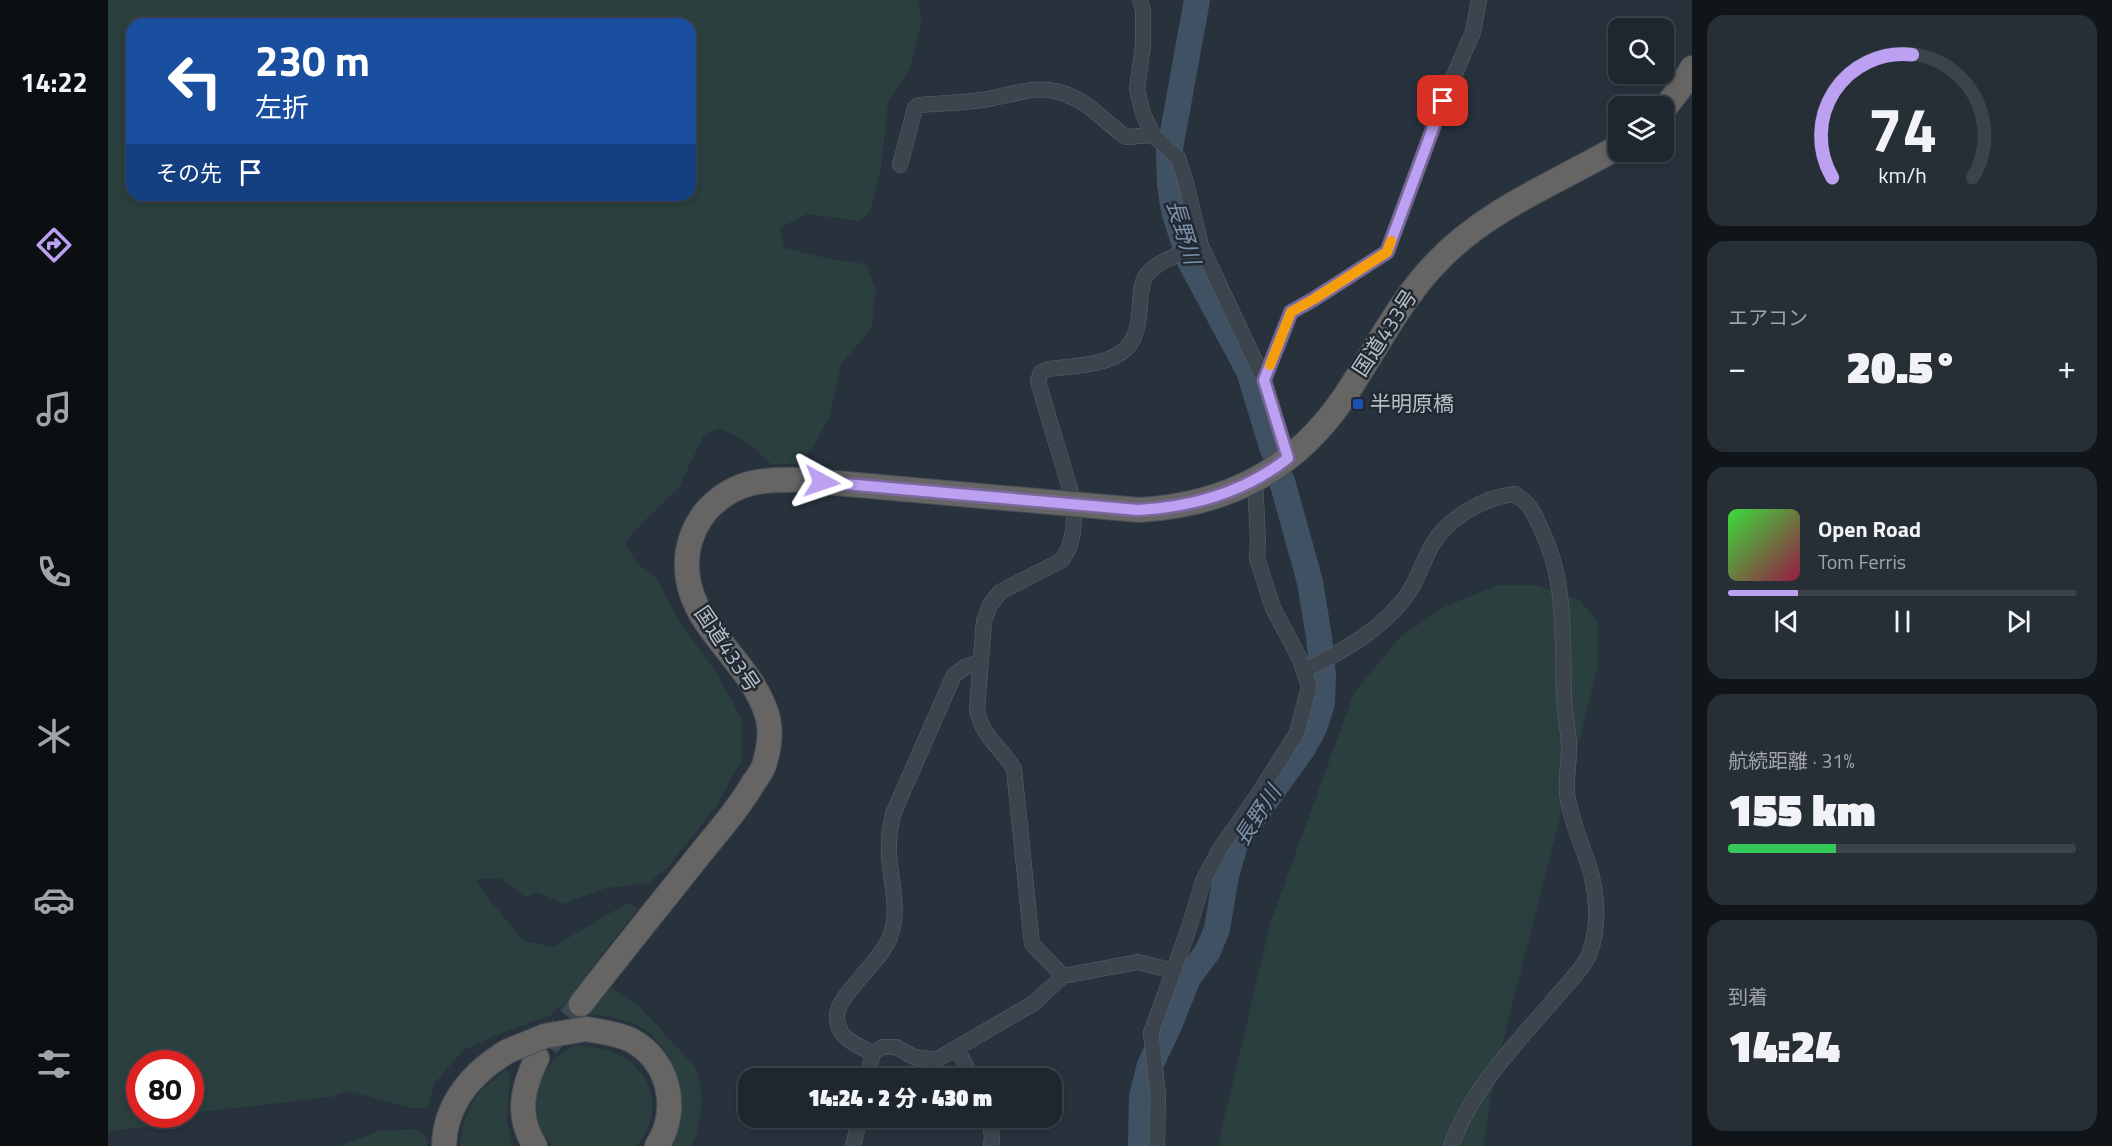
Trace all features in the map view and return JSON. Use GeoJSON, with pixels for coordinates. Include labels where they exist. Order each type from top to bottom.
{"type":"FeatureCollection","features":[{"type":"Feature","properties":{"kind":"highway"},"geometry":{"type":"LineString","coordinates":[[1674,96],[1692,68]]}},
{"type":"Feature","properties":{"kind":"highway","name":"国道433号"},"geometry":{"type":"LineString","coordinates":[[581,1004],[741,803],[765,766],[771,738],[766,710],[753,684],[696,606],[688,588],[687,559],[690,537],[702,515],[717,499],[742,485],[769,479],[1138,510],[1163,509],[1212,498],[1255,480],[1288,458],[1316,433],[1332,414],[1402,305],[1436,263],[1459,241],[1485,221],[1608,153]]}},
{"type":"Feature","properties":{"kind":"highway"},"geometry":{"type":"LineString","coordinates":[[444,1146],[448,1121],[464,1088],[490,1062],[508,1051],[546,1036],[586,1029],[615,1034],[633,1041],[648,1053],[660,1068],[667,1085],[670,1104],[668,1123],[657,1146]]}},
{"type":"Feature","properties":{"kind":"highway"},"geometry":{"type":"LineString","coordinates":[[535,1146],[525,1127],[522,1108],[526,1080],[537,1058]]}},
{"type":"Feature","properties":{"kind":"street"},"geometry":{"type":"LineString","coordinates":[[1140,0],[1143,11],[1143,46],[1137,89],[1143,114],[1156,137],[1178,158],[1201,246],[1264,380],[1288,458]]}},
{"type":"Feature","properties":{"kind":"street"},"geometry":{"type":"LineString","coordinates":[[1264,380],[1291,312],[1387,252],[1443,101],[1473,32],[1479,0]]}},
{"type":"Feature","properties":{"kind":"street"},"geometry":{"type":"LineString","coordinates":[[900,165],[915,108],[919,105],[989,99],[1024,90],[1044,88],[1069,95],[1095,110],[1126,137],[1156,137]]}},
{"type":"Feature","properties":{"kind":"street"},"geometry":{"type":"LineString","coordinates":[[1063,976],[1032,944],[1014,769],[1006,755],[988,738],[980,723],[977,710],[984,621],[990,605],[1000,592],[1062,560],[1069,548],[1075,506],[1038,381],[1041,372],[1048,369],[1101,362],[1117,356],[1129,345],[1136,333],[1142,286],[1146,274],[1160,263],[1201,246]]}},
{"type":"Feature","properties":{"kind":"street"},"geometry":{"type":"LineString","coordinates":[[1157,1146],[1158,1095],[1151,1032],[1174,971],[1203,881],[1220,849],[1297,733],[1309,687],[1305,670],[1273,608],[1257,558],[1255,480]]}},
{"type":"Feature","properties":{"kind":"street"},"geometry":{"type":"LineString","coordinates":[[1305,670],[1369,634],[1400,605],[1413,585],[1432,546],[1443,530],[1454,520],[1474,508],[1505,495],[1515,494],[1529,504],[1549,546],[1559,584],[1563,623],[1564,695],[1568,728],[1567,790],[1570,810],[1589,866],[1596,902],[1597,928],[1590,955],[1474,1097],[1451,1146]]}},
{"type":"Feature","properties":{"kind":"street"},"geometry":{"type":"LineString","coordinates":[[873,1053],[846,1038],[840,1030],[836,1017],[840,1004],[875,962],[890,939],[894,924],[888,853],[892,814],[954,675],[965,667],[981,662]]}},
{"type":"Feature","properties":{"kind":"street"},"geometry":{"type":"LineString","coordinates":[[869,1068],[873,1053],[883,1047],[896,1047],[914,1057],[936,1060],[1034,1003],[1063,976],[1138,962],[1174,971]]}},
{"type":"Feature","properties":{"kind":"street"},"geometry":{"type":"LineString","coordinates":[[957,1048],[967,1068]]}},
{"type":"Feature","properties":{"kind":"street"},"geometry":{"type":"LineString","coordinates":[[853,1146],[858,1128]]}},
{"type":"Feature","properties":{"kind":"street"},"geometry":{"type":"LineString","coordinates":[[990,1128],[991,1146]]}},
{"type":"Feature","properties":{"kind":"green space"},"geometry":{"type":"Polygon","coordinates":[[[108,0],[918,0],[922,21],[910,69],[888,103],[881,168],[871,210],[860,221],[807,214],[780,228],[784,248],[830,259],[866,264],[876,290],[871,329],[841,364],[829,419],[812,448],[796,464],[771,464],[745,441],[718,428],[704,435],[678,489],[625,542],[636,563],[655,576],[678,619],[719,677],[742,720],[741,761],[717,805],[668,867],[649,883],[606,888],[563,904],[538,892],[526,897],[501,878],[476,879],[491,902],[524,941],[553,947],[627,903],[638,908],[565,1003],[551,1015],[494,1036],[462,1051],[434,1084],[428,1108],[412,1108],[349,1091],[331,1097],[204,1112],[204,1050],[126,1050],[126,1128],[138,1128],[108,1131],[108,0]]]}},
{"type":"Feature","properties":{"kind":"green space"},"geometry":{"type":"Polygon","coordinates":[[[1498,585],[1536,585],[1580,600],[1598,623],[1598,666],[1495,1073],[1483,1146],[1218,1146],[1270,924],[1354,693],[1400,637],[1446,606],[1498,585]]]}},
{"type":"Feature","properties":{"kind":"green space"},"geometry":{"type":"Polygon","coordinates":[[[611,988],[640,1007],[695,1067],[700,1084],[701,1106],[698,1129],[691,1146],[669,1146],[678,1120],[680,1094],[675,1069],[662,1046],[643,1029],[631,1023],[590,1014],[611,988]]]}},
{"type":"Feature","properties":{"kind":"green space"},"geometry":{"type":"Polygon","coordinates":[[[574,1045],[612,1052],[635,1066],[643,1076],[649,1087],[652,1111],[650,1123],[636,1146],[553,1146],[542,1131],[535,1117],[533,1103],[535,1090],[549,1066],[574,1045]]]}},
{"type":"Feature","properties":{"kind":"green space"},"geometry":{"type":"Polygon","coordinates":[[[505,1070],[510,1072],[507,1121],[512,1146],[460,1146],[464,1125],[472,1104],[483,1089],[505,1070]]]}},
{"type":"Feature","properties":{"kind":"green space"},"geometry":{"type":"Polygon","coordinates":[[[418,1129],[428,1139],[427,1146],[340,1146],[379,1131],[418,1129]]]}},
{"type":"Feature","properties":{"kind":"waterway","name":"長野川"},"geometry":{"type":"LineString","coordinates":[[1197,0],[1169,154],[1174,211],[1190,261],[1249,371],[1273,450]]}},
{"type":"Feature","properties":{"kind":"waterway","name":"長野川"},"geometry":{"type":"LineString","coordinates":[[1141,1146],[1142,1096],[1150,1065],[1188,978],[1208,951],[1217,929],[1226,875],[1236,842],[1303,748],[1314,728],[1322,703],[1323,675],[1310,582],[1282,481]]}},
{"type":"Feature","properties":{"kind":"tunnel"},"geometry":{"type":"LineString","coordinates":[[547,1046],[581,1004]]}},
{"type":"Feature","properties":{"kind":"slow traffic"},"geometry":{"type":"LineString","coordinates":[[1270,365],[1291,312],[1387,252],[1391,241]]}},
{"type":"Feature","properties":{"kind":"place","name":"半明原橋"},"geometry":{"type":"Point","coordinates":[1358,404]}},
{"type":"Feature","properties":{"kind":"route"},"geometry":{"type":"LineString","coordinates":[[822,482],[1138,510],[1188,505],[1235,490],[1258,479],[1288,458],[1264,380],[1291,312],[1387,252],[1443,101]]}}]}
